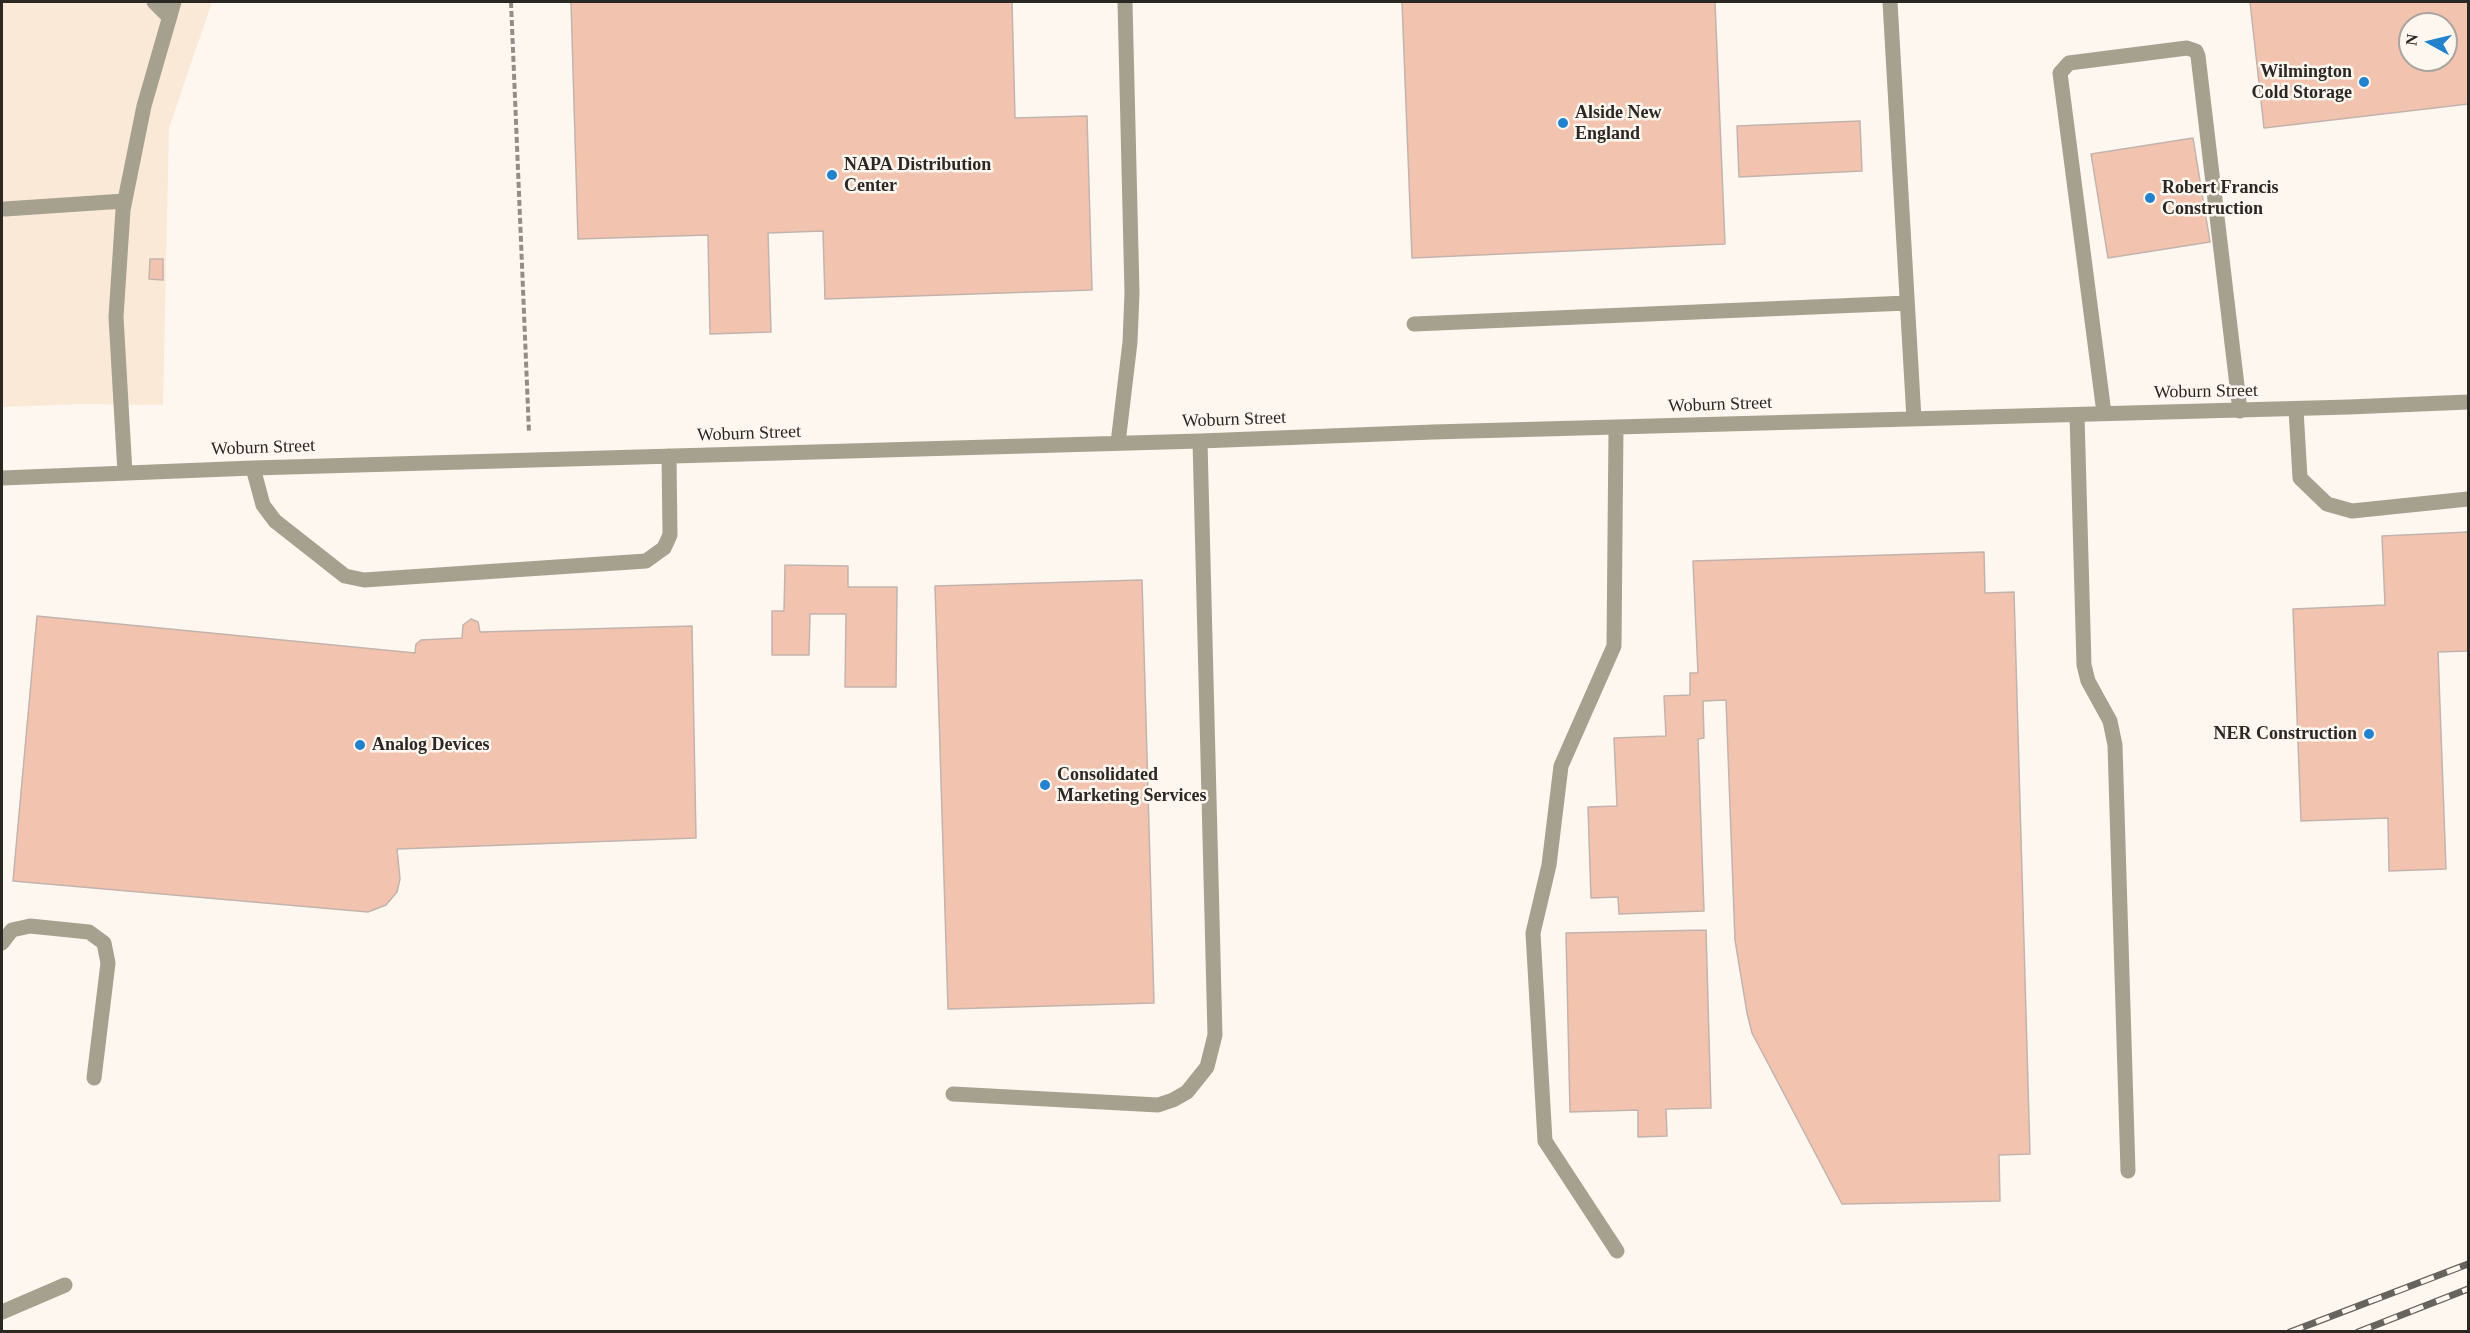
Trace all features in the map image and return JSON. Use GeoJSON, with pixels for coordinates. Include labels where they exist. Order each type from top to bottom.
{"type":"FeatureCollection","features":[{"type":"Feature","properties":{"kind":"street"},"geometry":{"type":"LineString","coordinates":[[154,2],[169,17]]}},
{"type":"Feature","properties":{"kind":"street"},"geometry":{"type":"LineString","coordinates":[[125,473],[117,317],[124,201],[144,106],[174,2]]}},
{"type":"Feature","properties":{"kind":"street"},"geometry":{"type":"LineString","coordinates":[[1119,443],[1130,342],[1132,293],[1125,2]]}},
{"type":"Feature","properties":{"kind":"street"},"geometry":{"type":"LineString","coordinates":[[1890,2],[1914,419]]}},
{"type":"Feature","properties":{"kind":"street"},"geometry":{"type":"LineString","coordinates":[[2104,413],[2061,73],[2070,63],[2187,48],[2196,51],[2198,56],[2240,411]]}},
{"type":"Feature","properties":{"kind":"street"},"geometry":{"type":"LineString","coordinates":[[4,208],[124,201]]}},
{"type":"Feature","properties":{"kind":"street"},"geometry":{"type":"LineString","coordinates":[[1414,324],[1907,303]]}},
{"type":"Feature","properties":{"kind":"street","name":"Woburn Street"},"geometry":{"type":"LineString","coordinates":[[2,478],[253,468],[2104,413],[2240,411],[2469,402]]}},
{"type":"Feature","properties":{"kind":"street"},"geometry":{"type":"LineString","coordinates":[[2296,409],[2300,478],[2327,504],[2352,511],[2469,498]]}},
{"type":"Feature","properties":{"kind":"street"},"geometry":{"type":"LineString","coordinates":[[2077,415],[2084,665],[2088,681],[2110,721],[2115,745],[2128,1170]]}},
{"type":"Feature","properties":{"kind":"street"},"geometry":{"type":"LineString","coordinates":[[1616,427],[1614,646],[1562,766],[1549,865],[1533,933],[1545,1141],[1617,1251]]}},
{"type":"Feature","properties":{"kind":"street"},"geometry":{"type":"LineString","coordinates":[[953,1094],[1158,1105],[1187,1092],[1208,1067],[1215,1035],[1200,441]]}},
{"type":"Feature","properties":{"kind":"street"},"geometry":{"type":"LineString","coordinates":[[253,468],[263,505],[275,521],[345,576],[364,580],[646,561],[664,548],[670,535],[669,456]]}},
{"type":"Feature","properties":{"kind":"street"},"geometry":{"type":"LineString","coordinates":[[2,943],[12,930],[30,926],[88,932],[104,944],[108,963],[94,1078]]}},
{"type":"Feature","properties":{"kind":"street"},"geometry":{"type":"LineString","coordinates":[[2,1312],[65,1285]]}},
{"type":"Feature","properties":{"kind":"path"},"geometry":{"type":"LineString","coordinates":[[511,2],[531,460]]}},
{"type":"Feature","properties":{"kind":"shaded area"},"geometry":{"type":"Polygon","coordinates":[[[2,2],[212,2],[169,128],[163,405],[80,404],[2,407],[2,2]]]}},
{"type":"Feature","properties":{"kind":"building","name":"NAPA Distribution Center"},"geometry":{"type":"Polygon","coordinates":[[[571,2],[1012,2],[1015,118],[1087,116],[1092,290],[825,299],[823,231],[768,233],[771,332],[710,334],[708,235],[578,239],[571,2]]]}},
{"type":"Feature","properties":{"kind":"building","name":"Alside New England"},"geometry":{"type":"Polygon","coordinates":[[[1402,2],[1715,2],[1725,244],[1412,258],[1402,2]]]}},
{"type":"Feature","properties":{"kind":"building","name":"Wilmington Cold Storage"},"geometry":{"type":"Polygon","coordinates":[[[2250,2],[2468,2],[2468,104],[2264,128],[2250,2]]]}},
{"type":"Feature","properties":{"kind":"building"},"geometry":{"type":"Polygon","coordinates":[[[1860,121],[1862,171],[1739,177],[1737,126],[1860,121]]]}},
{"type":"Feature","properties":{"kind":"building","name":"Robert Francis Construction"},"geometry":{"type":"Polygon","coordinates":[[[2193,138],[2210,242],[2108,258],[2091,154],[2193,138]]]}},
{"type":"Feature","properties":{"kind":"building"},"geometry":{"type":"Polygon","coordinates":[[[150,259],[163,259],[163,280],[149,279],[150,259]]]}},
{"type":"Feature","properties":{"kind":"building","name":"NER Construction"},"geometry":{"type":"Polygon","coordinates":[[[2468,532],[2468,651],[2438,652],[2446,869],[2389,871],[2388,818],[2301,821],[2293,609],[2385,605],[2382,536],[2468,532]]]}},
{"type":"Feature","properties":{"kind":"building"},"geometry":{"type":"Polygon","coordinates":[[[1984,552],[1985,593],[2014,592],[2030,1154],[1999,1155],[2000,1201],[1842,1204],[1752,1033],[1747,1013],[1735,940],[1726,700],[1703,701],[1704,738],[1698,739],[1704,911],[1619,914],[1618,897],[1591,898],[1588,807],[1617,806],[1614,738],[1666,736],[1664,696],[1690,695],[1690,673],[1698,673],[1693,561],[1984,552]]]}},
{"type":"Feature","properties":{"kind":"building"},"geometry":{"type":"Polygon","coordinates":[[[785,565],[848,566],[848,587],[897,587],[896,687],[845,687],[846,614],[810,614],[809,655],[772,655],[772,611],[784,611],[785,565]]]}},
{"type":"Feature","properties":{"kind":"building","name":"Consolidated Marketing Services"},"geometry":{"type":"Polygon","coordinates":[[[1142,580],[1154,1003],[948,1009],[935,586],[1142,580]]]}},
{"type":"Feature","properties":{"kind":"building","name":"Analog Devices"},"geometry":{"type":"Polygon","coordinates":[[[37,616],[415,653],[416,644],[421,640],[462,638],[463,625],[471,619],[478,622],[480,632],[692,626],[696,838],[397,849],[400,879],[397,892],[386,905],[368,912],[13,881],[37,616]]]}},
{"type":"Feature","properties":{"kind":"building"},"geometry":{"type":"Polygon","coordinates":[[[1706,930],[1711,1108],[1666,1109],[1667,1136],[1638,1137],[1638,1110],[1570,1112],[1566,933],[1706,930]]]}},
{"type":"Feature","properties":{"kind":"railway"},"geometry":{"type":"LineString","coordinates":[[2290,1332],[2468,1264]]}},
{"type":"Feature","properties":{"kind":"railway"},"geometry":{"type":"LineString","coordinates":[[2358,1332],[2468,1289]]}},
{"type":"Feature","properties":{"kind":"place","name":"Wilmington Cold Storage"},"geometry":{"type":"Point","coordinates":[2364,82]}},
{"type":"Feature","properties":{"kind":"place","name":"Alside New England"},"geometry":{"type":"Point","coordinates":[1563,123]}},
{"type":"Feature","properties":{"kind":"place","name":"NAPA Distribution Center"},"geometry":{"type":"Point","coordinates":[832,175]}},
{"type":"Feature","properties":{"kind":"place","name":"Robert Francis Construction"},"geometry":{"type":"Point","coordinates":[2150,198]}},
{"type":"Feature","properties":{"kind":"place","name":"NER Construction"},"geometry":{"type":"Point","coordinates":[2369,734]}},
{"type":"Feature","properties":{"kind":"place","name":"Analog Devices"},"geometry":{"type":"Point","coordinates":[360,745]}},
{"type":"Feature","properties":{"kind":"place","name":"Consolidated Marketing Services"},"geometry":{"type":"Point","coordinates":[1045,785]}}]}
